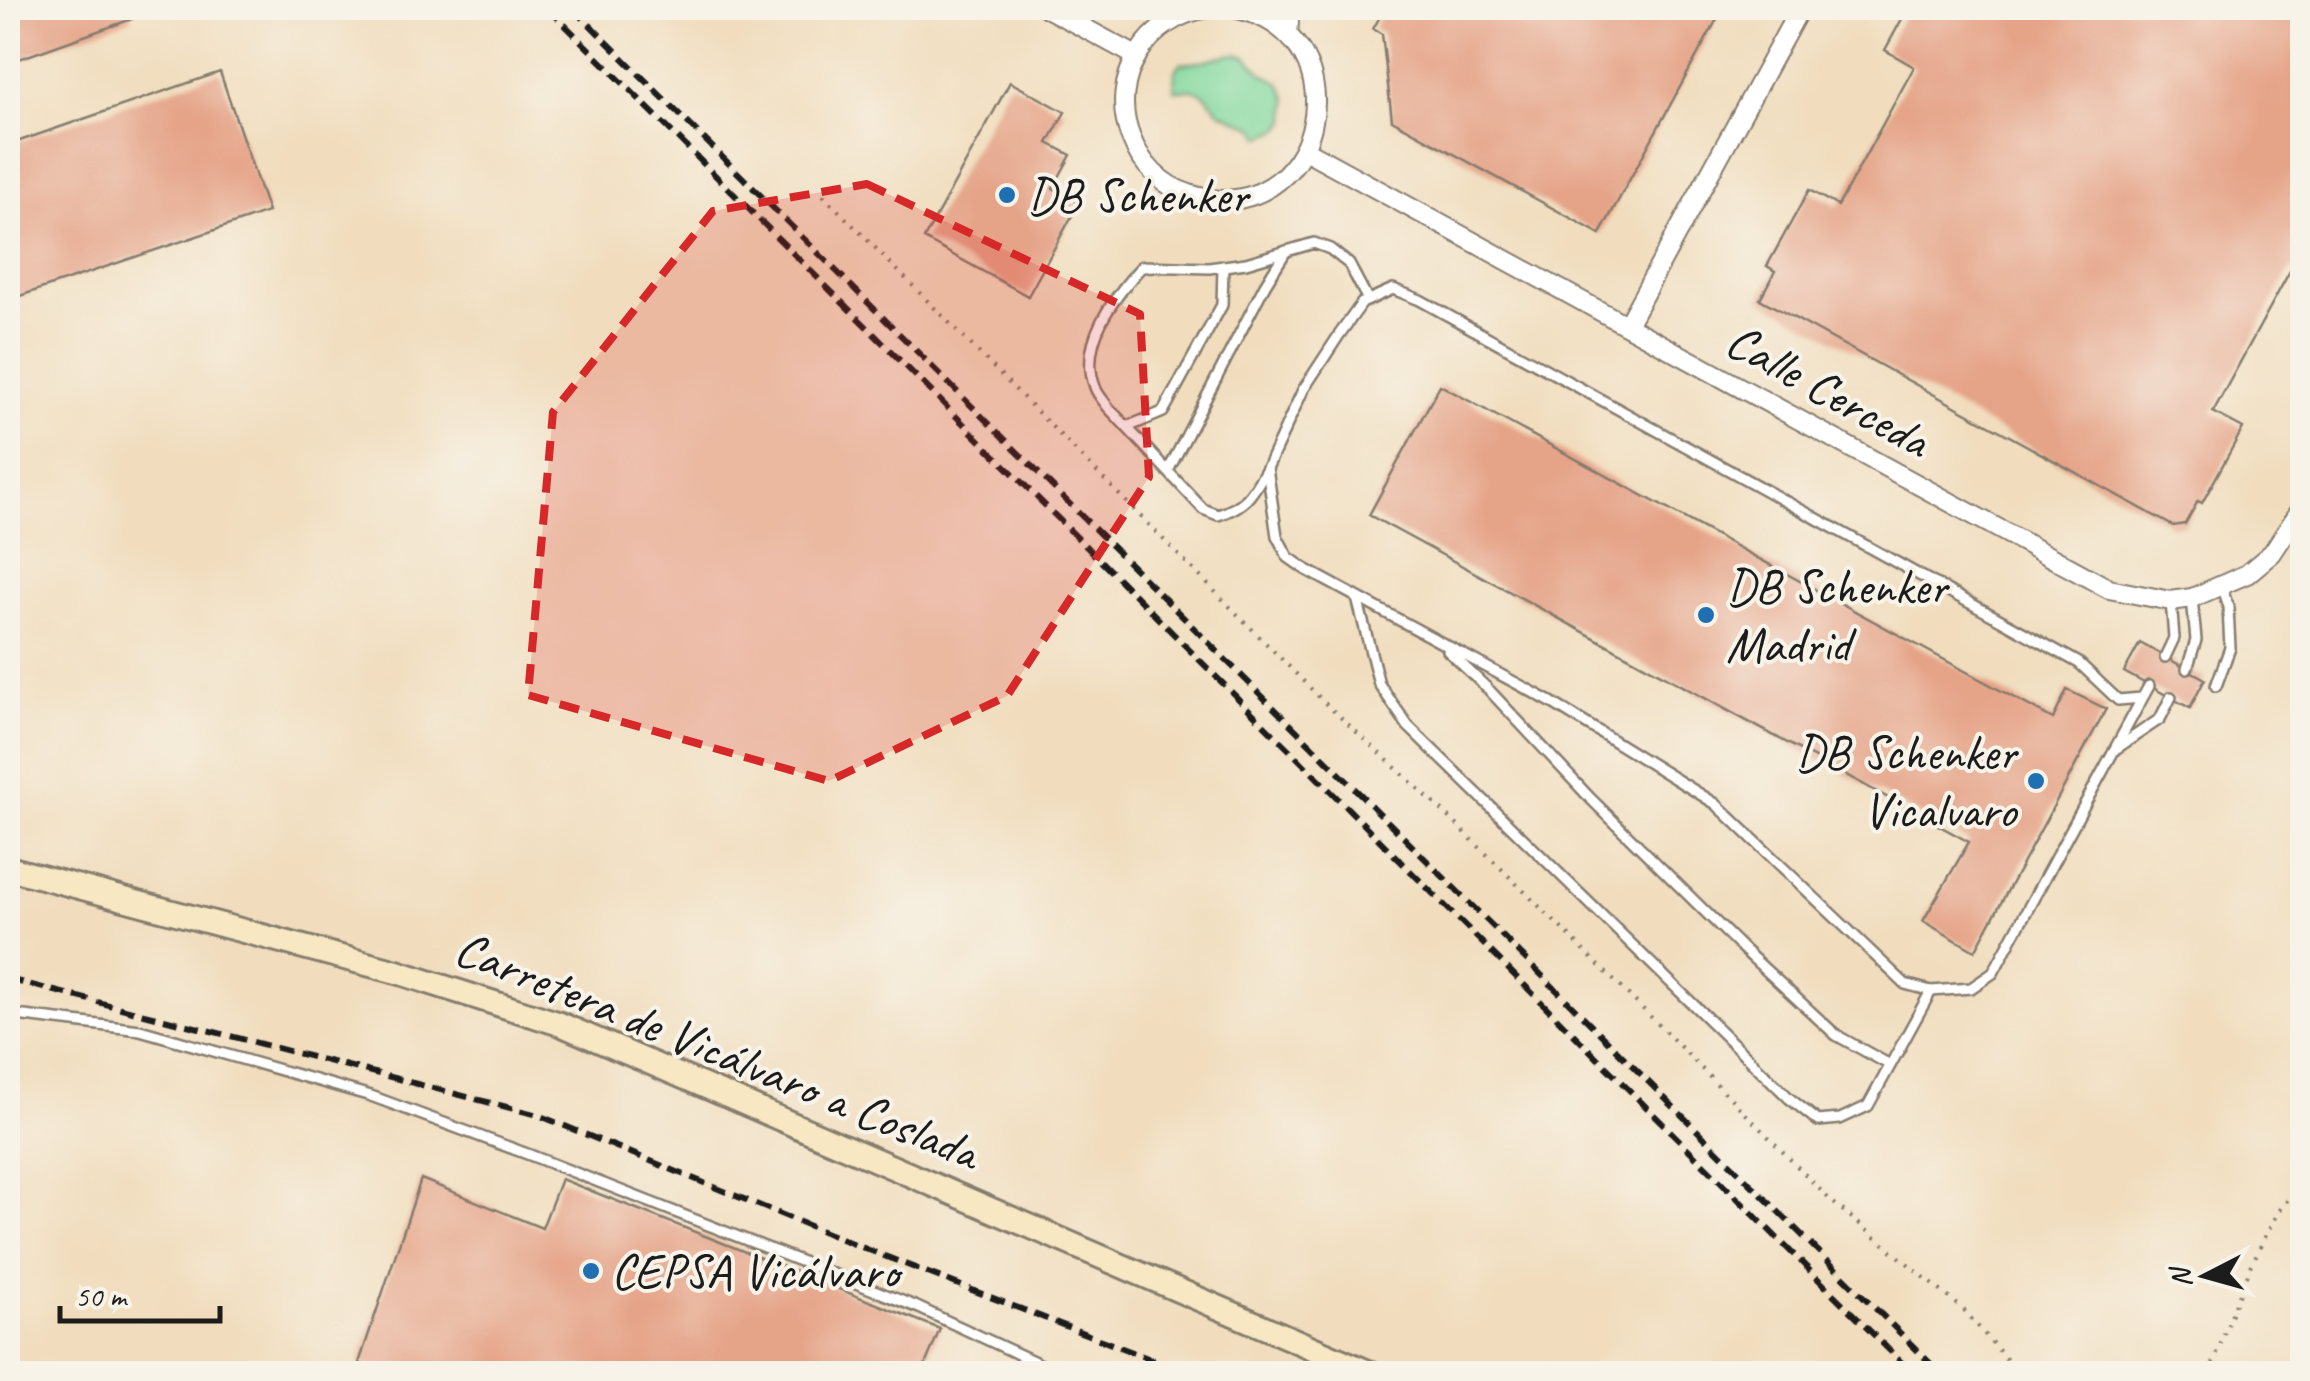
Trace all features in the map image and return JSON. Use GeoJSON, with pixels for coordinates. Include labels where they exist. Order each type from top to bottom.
{"type":"FeatureCollection","features":[{"type":"Feature","properties":{"kind":"street"},"geometry":{"type":"LineString","coordinates":[[1046,8],[1136,56]]}},
{"type":"Feature","properties":{"kind":"street"},"geometry":{"type":"LineString","coordinates":[[1209,8],[1169,21],[1145,43],[1128,75],[1124,115],[1129,135],[1150,170],[1174,188],[1222,200],[1262,191],[1294,166],[1313,130],[1316,110],[1316,90],[1302,51],[1262,16],[1243,8]]}},
{"type":"Feature","properties":{"kind":"street"},"geometry":{"type":"LineString","coordinates":[[1288,35],[1290,8]]}},
{"type":"Feature","properties":{"kind":"street"},"geometry":{"type":"LineString","coordinates":[[1628,324],[1800,8]]}},
{"type":"Feature","properties":{"kind":"street","name":"Calle Cerceda"},"geometry":{"type":"LineString","coordinates":[[1305,150],[2108,590],[2171,602],[2192,598],[2246,574],[2272,553],[2302,508]]}},
{"type":"Feature","properties":{"kind":"street","name":"Carretera de Vicálvaro a Coslada"},"geometry":{"type":"LineString","coordinates":[[8,868],[397,972],[560,1024],[1373,1374]]}},
{"type":"Feature","properties":{"kind":"lane"},"geometry":{"type":"LineString","coordinates":[[1368,300],[1349,264],[1330,249],[1314,243],[1246,264],[1208,268],[1142,266],[1103,320],[1090,350],[1095,389],[1204,509],[1218,515],[1237,509],[1248,500],[1267,468],[1303,390],[1339,335],[1362,303],[1393,289],[1420,300],[2079,663],[2118,700],[2142,698]]}},
{"type":"Feature","properties":{"kind":"lane"},"geometry":{"type":"LineString","coordinates":[[1168,472],[1286,251]]}},
{"type":"Feature","properties":{"kind":"lane"},"geometry":{"type":"LineString","coordinates":[[1128,428],[1162,412],[1222,305],[1222,266]]}},
{"type":"Feature","properties":{"kind":"lane"},"geometry":{"type":"LineString","coordinates":[[1267,468],[1274,527],[1288,556],[1357,598],[1551,702],[1716,804],[1879,962],[1905,984],[1931,991],[1971,988],[1993,973],[2149,686]]}},
{"type":"Feature","properties":{"kind":"lane"},"geometry":{"type":"LineString","coordinates":[[2216,686],[2230,648],[2228,607],[2221,585]]}},
{"type":"Feature","properties":{"kind":"lane"},"geometry":{"type":"LineString","coordinates":[[1357,598],[1380,684],[1408,726],[1789,1098],[1818,1121],[1840,1119],[1868,1106],[1931,991]]}},
{"type":"Feature","properties":{"kind":"lane"},"geometry":{"type":"LineString","coordinates":[[2187,669],[2196,640],[2192,598]]}},
{"type":"Feature","properties":{"kind":"lane"},"geometry":{"type":"LineString","coordinates":[[2164,657],[2174,638],[2171,602]]}},
{"type":"Feature","properties":{"kind":"lane"},"geometry":{"type":"LineString","coordinates":[[1439,642],[1741,948],[1836,1035],[1890,1065]]}},
{"type":"Feature","properties":{"kind":"lane"},"geometry":{"type":"LineString","coordinates":[[2115,750],[2160,719],[2171,698]]}},
{"type":"Feature","properties":{"kind":"lane"},"geometry":{"type":"LineString","coordinates":[[8,1014],[140,1030],[372,1096],[899,1300],[1061,1374]]}},
{"type":"Feature","properties":{"kind":"path"},"geometry":{"type":"LineString","coordinates":[[823,195],[1326,704],[1448,815],[1830,1200],[1963,1310],[2019,1374]]}},
{"type":"Feature","properties":{"kind":"path"},"geometry":{"type":"LineString","coordinates":[[2210,1374],[2278,1212],[2300,1187],[2302,1177]]}},
{"type":"Feature","properties":{"kind":"highlighted area"},"geometry":{"type":"Polygon","coordinates":[[[867,184],[1140,314],[1149,477],[1007,696],[829,781],[528,695],[553,412],[713,211],[867,184]]]}},
{"type":"Feature","properties":{"kind":"green space"},"geometry":{"type":"Polygon","coordinates":[[[1237,54],[1247,57],[1262,73],[1280,83],[1288,100],[1287,121],[1262,137],[1256,128],[1220,112],[1196,90],[1174,90],[1175,72],[1181,63],[1237,54]]]}},
{"type":"Feature","properties":{"kind":"building"},"geometry":{"type":"Polygon","coordinates":[[[8,8],[128,8],[132,19],[8,63],[8,8]]]}},
{"type":"Feature","properties":{"kind":"building"},"geometry":{"type":"Polygon","coordinates":[[[1385,8],[1723,8],[1600,234],[1392,120],[1382,34],[1373,29],[1385,8]]]}},
{"type":"Feature","properties":{"kind":"building"},"geometry":{"type":"Polygon","coordinates":[[[1908,8],[2302,8],[2302,276],[2291,269],[2213,412],[2243,428],[2202,503],[2198,501],[2185,524],[2173,526],[1760,299],[1775,271],[1767,266],[1809,190],[1838,206],[1914,67],[1885,50],[1908,8]]]}},
{"type":"Feature","properties":{"kind":"building"},"geometry":{"type":"Polygon","coordinates":[[[220,72],[268,212],[8,300],[8,145],[220,72]]]}},
{"type":"Feature","properties":{"kind":"building","name":"DB Schenker"},"geometry":{"type":"Polygon","coordinates":[[[1010,82],[1065,112],[1048,143],[1071,155],[1053,188],[1079,203],[1028,296],[924,239],[1010,82]]]}},
{"type":"Feature","properties":{"kind":"building","name":"DB Schenker Madrid"},"geometry":{"type":"Polygon","coordinates":[[[1440,385],[2053,719],[2067,690],[2106,709],[1975,951],[1923,921],[1969,842],[1369,515],[1440,385]]]}},
{"type":"Feature","properties":{"kind":"building"},"geometry":{"type":"Polygon","coordinates":[[[2140,643],[2205,679],[2190,708],[2124,672],[2140,643]]]}},
{"type":"Feature","properties":{"kind":"building","name":"CEPSA Vicálvaro"},"geometry":{"type":"Polygon","coordinates":[[[421,1179],[542,1228],[561,1179],[940,1329],[925,1365],[947,1374],[385,1374],[359,1363],[421,1179]]]}},
{"type":"Feature","properties":{"kind":"railway"},"geometry":{"type":"LineString","coordinates":[[548,8],[1913,1374]]}},
{"type":"Feature","properties":{"kind":"railway"},"geometry":{"type":"LineString","coordinates":[[573,8],[1941,1374]]}},
{"type":"Feature","properties":{"kind":"railway"},"geometry":{"type":"LineString","coordinates":[[8,979],[538,1115],[861,1247],[1189,1374]]}},
{"type":"Feature","properties":{"kind":"place","name":"DB Schenker"},"geometry":{"type":"Point","coordinates":[1007,195]}},
{"type":"Feature","properties":{"kind":"place","name":"DB Schenker Madrid"},"geometry":{"type":"Point","coordinates":[1706,615]}},
{"type":"Feature","properties":{"kind":"place","name":"DB Schenker Vicalvaro"},"geometry":{"type":"Point","coordinates":[2036,781]}},
{"type":"Feature","properties":{"kind":"place","name":"CEPSA Vicálvaro"},"geometry":{"type":"Point","coordinates":[591,1271]}}]}
